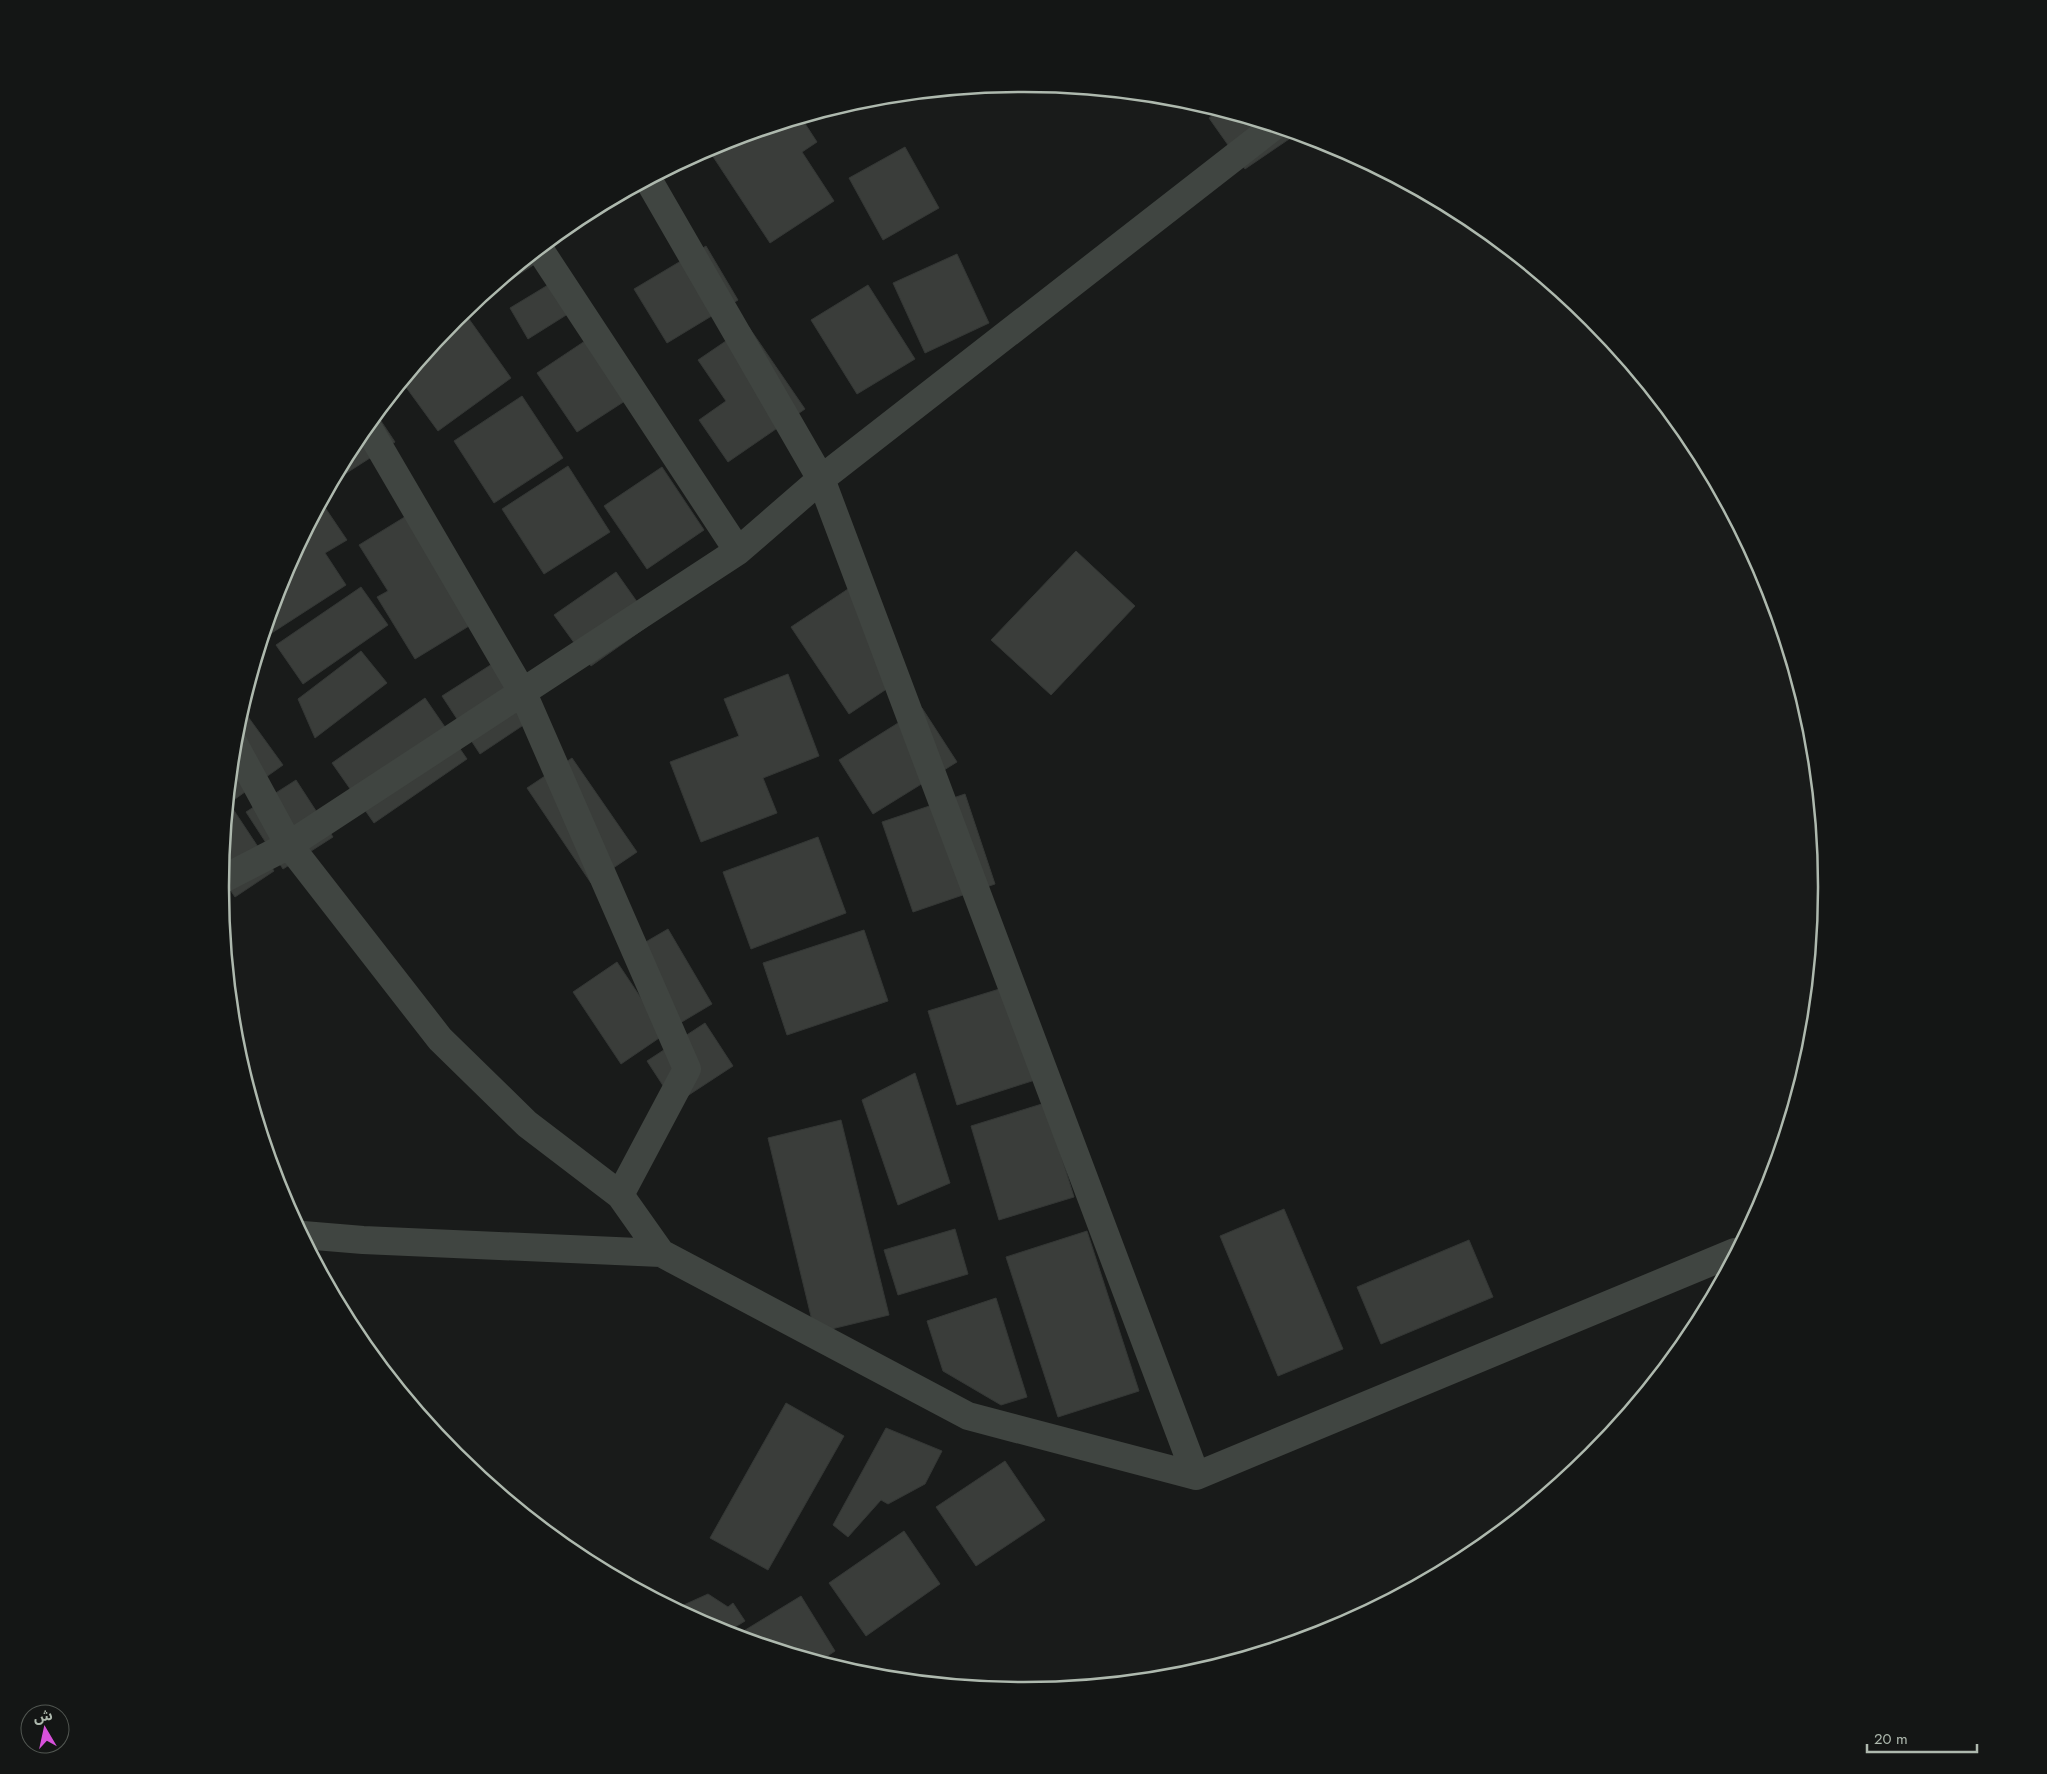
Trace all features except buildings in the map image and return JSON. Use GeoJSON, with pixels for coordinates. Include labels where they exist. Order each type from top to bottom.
{"type":"FeatureCollection","features":[{"type":"Feature","properties":{"kind":"street"},"geometry":{"type":"LineString","coordinates":[[229,876],[289,845],[738,551],[821,479],[1267,131]]}},
{"type":"Feature","properties":{"kind":"street"},"geometry":{"type":"LineString","coordinates":[[652,185],[821,479],[1196,1476]]}},
{"type":"Feature","properties":{"kind":"street"},"geometry":{"type":"LineString","coordinates":[[543,255],[738,551]]}},
{"type":"Feature","properties":{"kind":"street"},"geometry":{"type":"LineString","coordinates":[[372,434],[523,693],[687,1068],[620,1195]]}},
{"type":"Feature","properties":{"kind":"street"},"geometry":{"type":"LineString","coordinates":[[240,756],[289,845],[440,1039],[527,1124],[620,1195],[661,1253]]}},
{"type":"Feature","properties":{"kind":"street"},"geometry":{"type":"LineString","coordinates":[[310,1236],[363,1240],[661,1253],[968,1416],[1196,1476],[1727,1255]]}}]}
